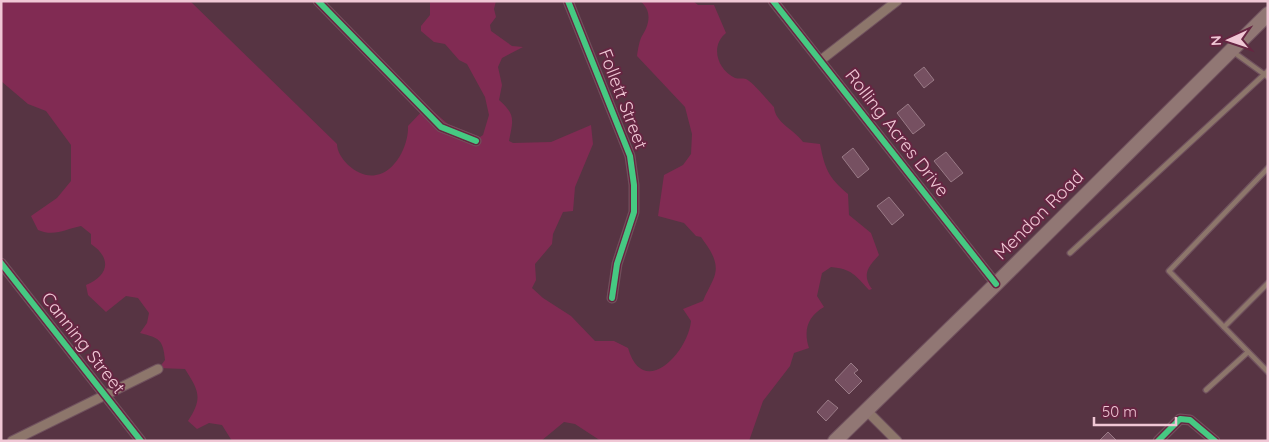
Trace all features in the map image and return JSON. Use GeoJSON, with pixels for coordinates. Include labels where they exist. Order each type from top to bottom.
{"type":"FeatureCollection","features":[{"type":"Feature","properties":{"kind":"main road","name":"Mendon Road"},"geometry":{"type":"LineString","coordinates":[[834,441],[996,284],[1268,14]]}},
{"type":"Feature","properties":{"kind":"street"},"geometry":{"type":"LineString","coordinates":[[318,1],[441,127],[476,141]]}},
{"type":"Feature","properties":{"kind":"street","name":"Follett Street"},"geometry":{"type":"LineString","coordinates":[[568,1],[630,156],[633,175],[634,212],[617,264],[612,298]]}},
{"type":"Feature","properties":{"kind":"street","name":"Rolling Acres Drive"},"geometry":{"type":"LineString","coordinates":[[773,1],[996,284]]}},
{"type":"Feature","properties":{"kind":"street"},"geometry":{"type":"LineString","coordinates":[[821,60],[897,1]]}},
{"type":"Feature","properties":{"kind":"street","name":"Canning Street"},"geometry":{"type":"LineString","coordinates":[[1,263],[141,441]]}},
{"type":"Feature","properties":{"kind":"street"},"geometry":{"type":"LineString","coordinates":[[12,441],[158,369]]}},
{"type":"Feature","properties":{"kind":"street"},"geometry":{"type":"LineString","coordinates":[[866,410],[897,441]]}},
{"type":"Feature","properties":{"kind":"street"},"geometry":{"type":"LineString","coordinates":[[1158,441],[1180,419],[1190,420],[1215,441]]}},
{"type":"Feature","properties":{"kind":"lane"},"geometry":{"type":"LineString","coordinates":[[1070,252],[1267,75],[1231,50]]}},
{"type":"Feature","properties":{"kind":"lane"},"geometry":{"type":"LineString","coordinates":[[1268,168],[1169,271],[1268,372]]}},
{"type":"Feature","properties":{"kind":"lane"},"geometry":{"type":"LineString","coordinates":[[1224,327],[1268,283]]}},
{"type":"Feature","properties":{"kind":"lane"},"geometry":{"type":"LineString","coordinates":[[1206,390],[1248,352]]}},
{"type":"Feature","properties":{"kind":"shaded area"},"geometry":{"type":"Polygon","coordinates":[[[1,1],[190,1],[337,144],[341,156],[350,167],[363,174],[376,175],[390,169],[395,163],[404,149],[408,126],[427,106],[448,124],[480,137],[483,135],[489,115],[485,97],[467,64],[459,60],[445,44],[434,42],[421,31],[421,26],[430,15],[430,1],[496,1],[494,9],[496,17],[490,25],[491,31],[512,46],[523,47],[502,58],[498,67],[502,85],[499,100],[511,114],[512,118],[509,141],[513,143],[551,142],[591,125],[593,144],[575,187],[573,211],[563,212],[553,234],[552,244],[535,264],[536,280],[532,288],[543,298],[571,316],[595,341],[614,341],[628,348],[635,363],[644,370],[654,371],[664,366],[682,346],[691,321],[683,309],[703,301],[713,280],[716,268],[713,257],[701,237],[696,236],[684,223],[658,216],[664,175],[683,165],[691,154],[692,134],[685,107],[637,56],[640,40],[648,23],[647,9],[640,1],[693,1],[698,5],[714,5],[726,33],[718,44],[717,51],[720,63],[724,69],[735,78],[746,79],[752,84],[774,107],[778,118],[803,142],[820,144],[828,172],[848,194],[849,215],[871,233],[879,255],[868,270],[867,279],[872,289],[869,290],[849,271],[844,269],[831,267],[822,273],[817,296],[824,307],[814,315],[808,324],[807,341],[809,348],[794,353],[790,366],[763,401],[749,441],[601,441],[575,424],[564,422],[541,441],[232,441],[222,425],[209,423],[197,429],[188,421],[196,406],[196,389],[185,369],[159,368],[165,360],[163,348],[156,338],[140,333],[147,323],[149,313],[138,298],[126,296],[106,312],[88,295],[86,285],[99,277],[105,266],[102,255],[91,244],[91,234],[81,226],[55,233],[38,230],[31,216],[57,198],[71,181],[71,145],[46,111],[28,104],[1,81],[1,1]]]}},
{"type":"Feature","properties":{"kind":"building"},"geometry":{"type":"Polygon","coordinates":[[[924,67],[934,80],[924,88],[914,75],[924,67]]]}},
{"type":"Feature","properties":{"kind":"building"},"geometry":{"type":"Polygon","coordinates":[[[908,104],[925,125],[913,134],[897,113],[908,104]]]}},
{"type":"Feature","properties":{"kind":"building"},"geometry":{"type":"Polygon","coordinates":[[[853,148],[869,169],[858,178],[842,157],[853,148]]]}},
{"type":"Feature","properties":{"kind":"building"},"geometry":{"type":"Polygon","coordinates":[[[946,152],[963,173],[951,182],[934,161],[946,152]]]}},
{"type":"Feature","properties":{"kind":"building"},"geometry":{"type":"Polygon","coordinates":[[[889,197],[904,215],[892,225],[877,206],[889,197]]]}},
{"type":"Feature","properties":{"kind":"building"},"geometry":{"type":"Polygon","coordinates":[[[851,363],[858,370],[854,373],[862,381],[849,394],[835,380],[851,363]]]}},
{"type":"Feature","properties":{"kind":"building"},"geometry":{"type":"Polygon","coordinates":[[[828,400],[838,408],[826,421],[817,412],[828,400]]]}},
{"type":"Feature","properties":{"kind":"building"},"geometry":{"type":"Polygon","coordinates":[[[1108,432],[1117,441],[1099,441],[1108,432]]]}},
{"type":"Feature","properties":{"kind":"cycle path"},"geometry":{"type":"LineString","coordinates":[[318,1],[441,127],[476,141]]}},
{"type":"Feature","properties":{"kind":"cycle path"},"geometry":{"type":"LineString","coordinates":[[568,1],[630,156],[634,185],[634,212],[617,264],[612,298]]}},
{"type":"Feature","properties":{"kind":"cycle path"},"geometry":{"type":"LineString","coordinates":[[773,1],[996,284]]}},
{"type":"Feature","properties":{"kind":"cycle path"},"geometry":{"type":"LineString","coordinates":[[1,263],[141,441]]}},
{"type":"Feature","properties":{"kind":"cycle path"},"geometry":{"type":"LineString","coordinates":[[1158,441],[1180,419],[1190,420],[1215,441]]}}]}
